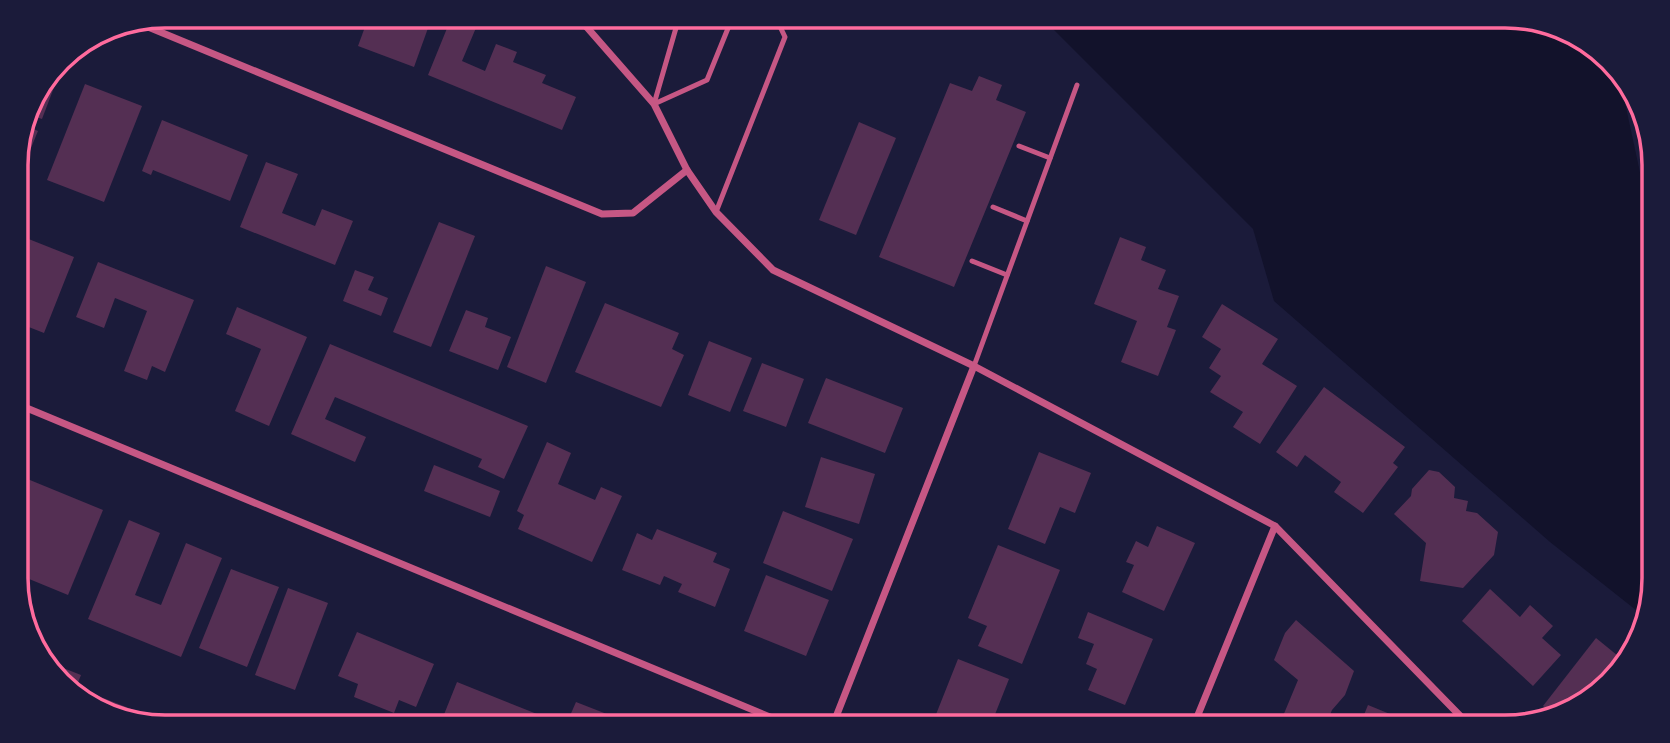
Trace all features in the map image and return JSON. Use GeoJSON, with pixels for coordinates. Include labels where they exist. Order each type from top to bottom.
{"type":"FeatureCollection","features":[{"type":"Feature","properties":{"kind":"street"},"geometry":{"type":"LineString","coordinates":[[588,28],[654,104],[687,170],[716,212],[773,270],[974,366],[1275,526],[1459,715]]}},
{"type":"Feature","properties":{"kind":"street"},"geometry":{"type":"LineString","coordinates":[[152,29],[602,214],[633,213],[687,170]]}},
{"type":"Feature","properties":{"kind":"street"},"geometry":{"type":"LineString","coordinates":[[837,715],[974,366]]}},
{"type":"Feature","properties":{"kind":"street"},"geometry":{"type":"LineString","coordinates":[[28,409],[765,715]]}},
{"type":"Feature","properties":{"kind":"street"},"geometry":{"type":"LineString","coordinates":[[1198,715],[1275,526]]}},
{"type":"Feature","properties":{"kind":"lane"},"geometry":{"type":"LineString","coordinates":[[654,104],[676,28]]}},
{"type":"Feature","properties":{"kind":"lane"},"geometry":{"type":"LineString","coordinates":[[654,104],[707,80],[728,28]]}},
{"type":"Feature","properties":{"kind":"lane"},"geometry":{"type":"LineString","coordinates":[[716,212],[785,37],[781,28]]}},
{"type":"Feature","properties":{"kind":"lane"},"geometry":{"type":"LineString","coordinates":[[974,366],[1077,85]]}},
{"type":"Feature","properties":{"kind":"lane"},"geometry":{"type":"LineString","coordinates":[[1019,146],[1050,158]]}},
{"type":"Feature","properties":{"kind":"lane"},"geometry":{"type":"LineString","coordinates":[[993,207],[1027,221]]}},
{"type":"Feature","properties":{"kind":"lane"},"geometry":{"type":"LineString","coordinates":[[972,261],[1007,275]]}},
{"type":"Feature","properties":{"kind":"shaded area"},"geometry":{"type":"Polygon","coordinates":[[[1052,28],[1514,28],[1557,38],[1588,56],[1602,68],[1624,97],[1642,182],[1642,587],[1637,611],[1550,542],[1274,301],[1253,229],[1052,28]]]}},
{"type":"Feature","properties":{"kind":"building"},"geometry":{"type":"Polygon","coordinates":[[[365,28],[428,28],[414,67],[358,46],[365,28]]]}},
{"type":"Feature","properties":{"kind":"building"},"geometry":{"type":"Polygon","coordinates":[[[447,28],[476,28],[462,61],[485,71],[496,44],[517,52],[513,62],[546,75],[542,83],[576,97],[562,130],[428,75],[447,28]]]}},
{"type":"Feature","properties":{"kind":"building"},"geometry":{"type":"Polygon","coordinates":[[[979,76],[1002,85],[996,100],[1026,112],[954,287],[879,257],[950,83],[972,91],[979,76]]]}},
{"type":"Feature","properties":{"kind":"building"},"geometry":{"type":"Polygon","coordinates":[[[56,82],[42,119],[37,117],[38,113],[56,82]]]}},
{"type":"Feature","properties":{"kind":"building"},"geometry":{"type":"Polygon","coordinates":[[[85,84],[142,106],[104,202],[47,180],[85,84]]]}},
{"type":"Feature","properties":{"kind":"building"},"geometry":{"type":"Polygon","coordinates":[[[162,120],[248,155],[230,201],[153,170],[151,175],[142,171],[162,120]]]}},
{"type":"Feature","properties":{"kind":"building"},"geometry":{"type":"Polygon","coordinates":[[[859,122],[896,138],[856,235],[819,220],[859,122]]]}},
{"type":"Feature","properties":{"kind":"building"},"geometry":{"type":"Polygon","coordinates":[[[33,129],[38,131],[28,155],[33,129]]]}},
{"type":"Feature","properties":{"kind":"building"},"geometry":{"type":"Polygon","coordinates":[[[266,162],[298,174],[282,213],[315,226],[322,209],[353,221],[335,265],[240,227],[266,162]]]}},
{"type":"Feature","properties":{"kind":"building"},"geometry":{"type":"Polygon","coordinates":[[[439,222],[475,236],[431,347],[393,332],[439,222]]]}},
{"type":"Feature","properties":{"kind":"building"},"geometry":{"type":"Polygon","coordinates":[[[1120,237],[1146,247],[1141,260],[1166,270],[1158,289],[1179,296],[1167,327],[1176,330],[1158,376],[1121,362],[1137,321],[1094,304],[1120,237]]]}},
{"type":"Feature","properties":{"kind":"building"},"geometry":{"type":"Polygon","coordinates":[[[28,239],[74,257],[44,333],[28,327],[28,239]]]}},
{"type":"Feature","properties":{"kind":"building"},"geometry":{"type":"Polygon","coordinates":[[[98,262],[194,300],[165,372],[152,366],[147,380],[124,371],[147,311],[115,298],[104,328],[76,317],[98,262]]]}},
{"type":"Feature","properties":{"kind":"building"},"geometry":{"type":"Polygon","coordinates":[[[546,266],[586,282],[546,383],[507,367],[546,266]]]}},
{"type":"Feature","properties":{"kind":"building"},"geometry":{"type":"Polygon","coordinates":[[[355,270],[374,277],[368,290],[388,298],[381,316],[343,301],[355,270]]]}},
{"type":"Feature","properties":{"kind":"building"},"geometry":{"type":"Polygon","coordinates":[[[605,303],[679,333],[672,349],[684,355],[661,407],[575,372],[605,303]]]}},
{"type":"Feature","properties":{"kind":"building"},"geometry":{"type":"Polygon","coordinates":[[[1222,304],[1278,339],[1262,364],[1297,386],[1260,444],[1233,427],[1243,412],[1210,392],[1221,376],[1209,368],[1221,349],[1202,337],[1222,304]]]}},
{"type":"Feature","properties":{"kind":"building"},"geometry":{"type":"Polygon","coordinates":[[[237,307],[307,337],[269,426],[235,411],[261,349],[226,334],[237,307]]]}},
{"type":"Feature","properties":{"kind":"building"},"geometry":{"type":"Polygon","coordinates":[[[466,310],[488,318],[485,327],[511,337],[498,370],[449,351],[466,310]]]}},
{"type":"Feature","properties":{"kind":"building"},"geometry":{"type":"Polygon","coordinates":[[[709,341],[752,358],[730,412],[688,395],[709,341]]]}},
{"type":"Feature","properties":{"kind":"building"},"geometry":{"type":"Polygon","coordinates":[[[330,344],[528,426],[504,479],[478,467],[482,459],[335,397],[325,419],[366,437],[355,462],[291,434],[330,344]]]}},
{"type":"Feature","properties":{"kind":"building"},"geometry":{"type":"Polygon","coordinates":[[[762,363],[804,379],[786,427],[743,411],[762,363]]]}},
{"type":"Feature","properties":{"kind":"building"},"geometry":{"type":"Polygon","coordinates":[[[826,378],[903,408],[885,453],[808,423],[826,378]]]}},
{"type":"Feature","properties":{"kind":"building"},"geometry":{"type":"Polygon","coordinates":[[[1324,387],[1405,447],[1393,463],[1398,467],[1363,513],[1334,492],[1341,482],[1305,455],[1297,467],[1276,452],[1324,387]]]}},
{"type":"Feature","properties":{"kind":"building"},"geometry":{"type":"Polygon","coordinates":[[[547,442],[571,453],[558,484],[595,500],[601,487],[622,496],[592,562],[518,529],[524,515],[517,511],[547,442]]]}},
{"type":"Feature","properties":{"kind":"building"},"geometry":{"type":"Polygon","coordinates":[[[1039,452],[1091,473],[1075,513],[1060,507],[1045,544],[1008,529],[1039,452]]]}},
{"type":"Feature","properties":{"kind":"building"},"geometry":{"type":"Polygon","coordinates":[[[821,457],[875,474],[859,524],[805,507],[821,457]]]}},
{"type":"Feature","properties":{"kind":"building"},"geometry":{"type":"Polygon","coordinates":[[[434,465],[500,491],[490,517],[424,491],[434,465]]]}},
{"type":"Feature","properties":{"kind":"building"},"geometry":{"type":"Polygon","coordinates":[[[1429,470],[1439,472],[1455,487],[1454,498],[1468,501],[1466,511],[1477,513],[1498,532],[1494,555],[1463,588],[1420,581],[1426,543],[1394,514],[1429,470]]]}},
{"type":"Feature","properties":{"kind":"building"},"geometry":{"type":"Polygon","coordinates":[[[28,479],[103,510],[68,595],[28,579],[28,479]]]}},
{"type":"Feature","properties":{"kind":"building"},"geometry":{"type":"Polygon","coordinates":[[[783,511],[853,539],[832,591],[763,563],[783,511]]]}},
{"type":"Feature","properties":{"kind":"building"},"geometry":{"type":"Polygon","coordinates":[[[129,520],[160,533],[135,595],[161,605],[186,543],[222,558],[181,657],[88,619],[129,520]]]}},
{"type":"Feature","properties":{"kind":"building"},"geometry":{"type":"Polygon","coordinates":[[[1157,526],[1195,543],[1164,611],[1122,592],[1134,565],[1126,562],[1136,541],[1148,547],[1157,526]]]}},
{"type":"Feature","properties":{"kind":"building"},"geometry":{"type":"Polygon","coordinates":[[[657,529],[717,553],[713,562],[730,569],[715,607],[678,592],[682,584],[664,576],[660,585],[622,570],[637,533],[652,540],[657,529]]]}},
{"type":"Feature","properties":{"kind":"building"},"geometry":{"type":"Polygon","coordinates":[[[998,545],[1060,570],[1022,664],[978,646],[987,626],[968,618],[998,545]]]}},
{"type":"Feature","properties":{"kind":"building"},"geometry":{"type":"Polygon","coordinates":[[[231,569],[279,587],[247,667],[199,648],[231,569]]]}},
{"type":"Feature","properties":{"kind":"building"},"geometry":{"type":"Polygon","coordinates":[[[766,575],[829,600],[806,656],[744,631],[766,575]]]}},
{"type":"Feature","properties":{"kind":"building"},"geometry":{"type":"Polygon","coordinates":[[[288,588],[328,603],[295,690],[255,675],[288,588]]]}},
{"type":"Feature","properties":{"kind":"building"},"geometry":{"type":"Polygon","coordinates":[[[1490,589],[1520,617],[1530,605],[1553,626],[1542,638],[1561,655],[1533,686],[1462,621],[1490,589]]]}},
{"type":"Feature","properties":{"kind":"building"},"geometry":{"type":"Polygon","coordinates":[[[1088,612],[1153,639],[1125,705],[1088,690],[1097,669],[1086,664],[1094,644],[1078,638],[1088,612]]]}},
{"type":"Feature","properties":{"kind":"building"},"geometry":{"type":"Polygon","coordinates":[[[1296,620],[1354,671],[1345,695],[1330,715],[1283,715],[1298,680],[1274,660],[1285,633],[1296,620]]]}},
{"type":"Feature","properties":{"kind":"building"},"geometry":{"type":"Polygon","coordinates":[[[357,632],[434,664],[416,707],[399,700],[394,713],[354,697],[358,684],[338,676],[357,632]]]}},
{"type":"Feature","properties":{"kind":"building"},"geometry":{"type":"Polygon","coordinates":[[[1596,638],[1618,656],[1588,687],[1557,705],[1546,708],[1543,706],[1596,638]]]}},
{"type":"Feature","properties":{"kind":"building"},"geometry":{"type":"Polygon","coordinates":[[[958,659],[1009,679],[995,715],[936,715],[958,659]]]}},
{"type":"Feature","properties":{"kind":"building"},"geometry":{"type":"Polygon","coordinates":[[[61,667],[81,675],[78,683],[61,667]]]}},
{"type":"Feature","properties":{"kind":"building"},"geometry":{"type":"Polygon","coordinates":[[[457,682],[537,714],[537,715],[444,715],[457,682]]]}},
{"type":"Feature","properties":{"kind":"building"},"geometry":{"type":"Polygon","coordinates":[[[93,694],[139,712],[113,705],[93,694]]]}},
{"type":"Feature","properties":{"kind":"building"},"geometry":{"type":"Polygon","coordinates":[[[576,702],[609,715],[570,715],[576,702]]]}},
{"type":"Feature","properties":{"kind":"building"},"geometry":{"type":"Polygon","coordinates":[[[1368,705],[1392,715],[1364,715],[1368,705]]]}}]}
